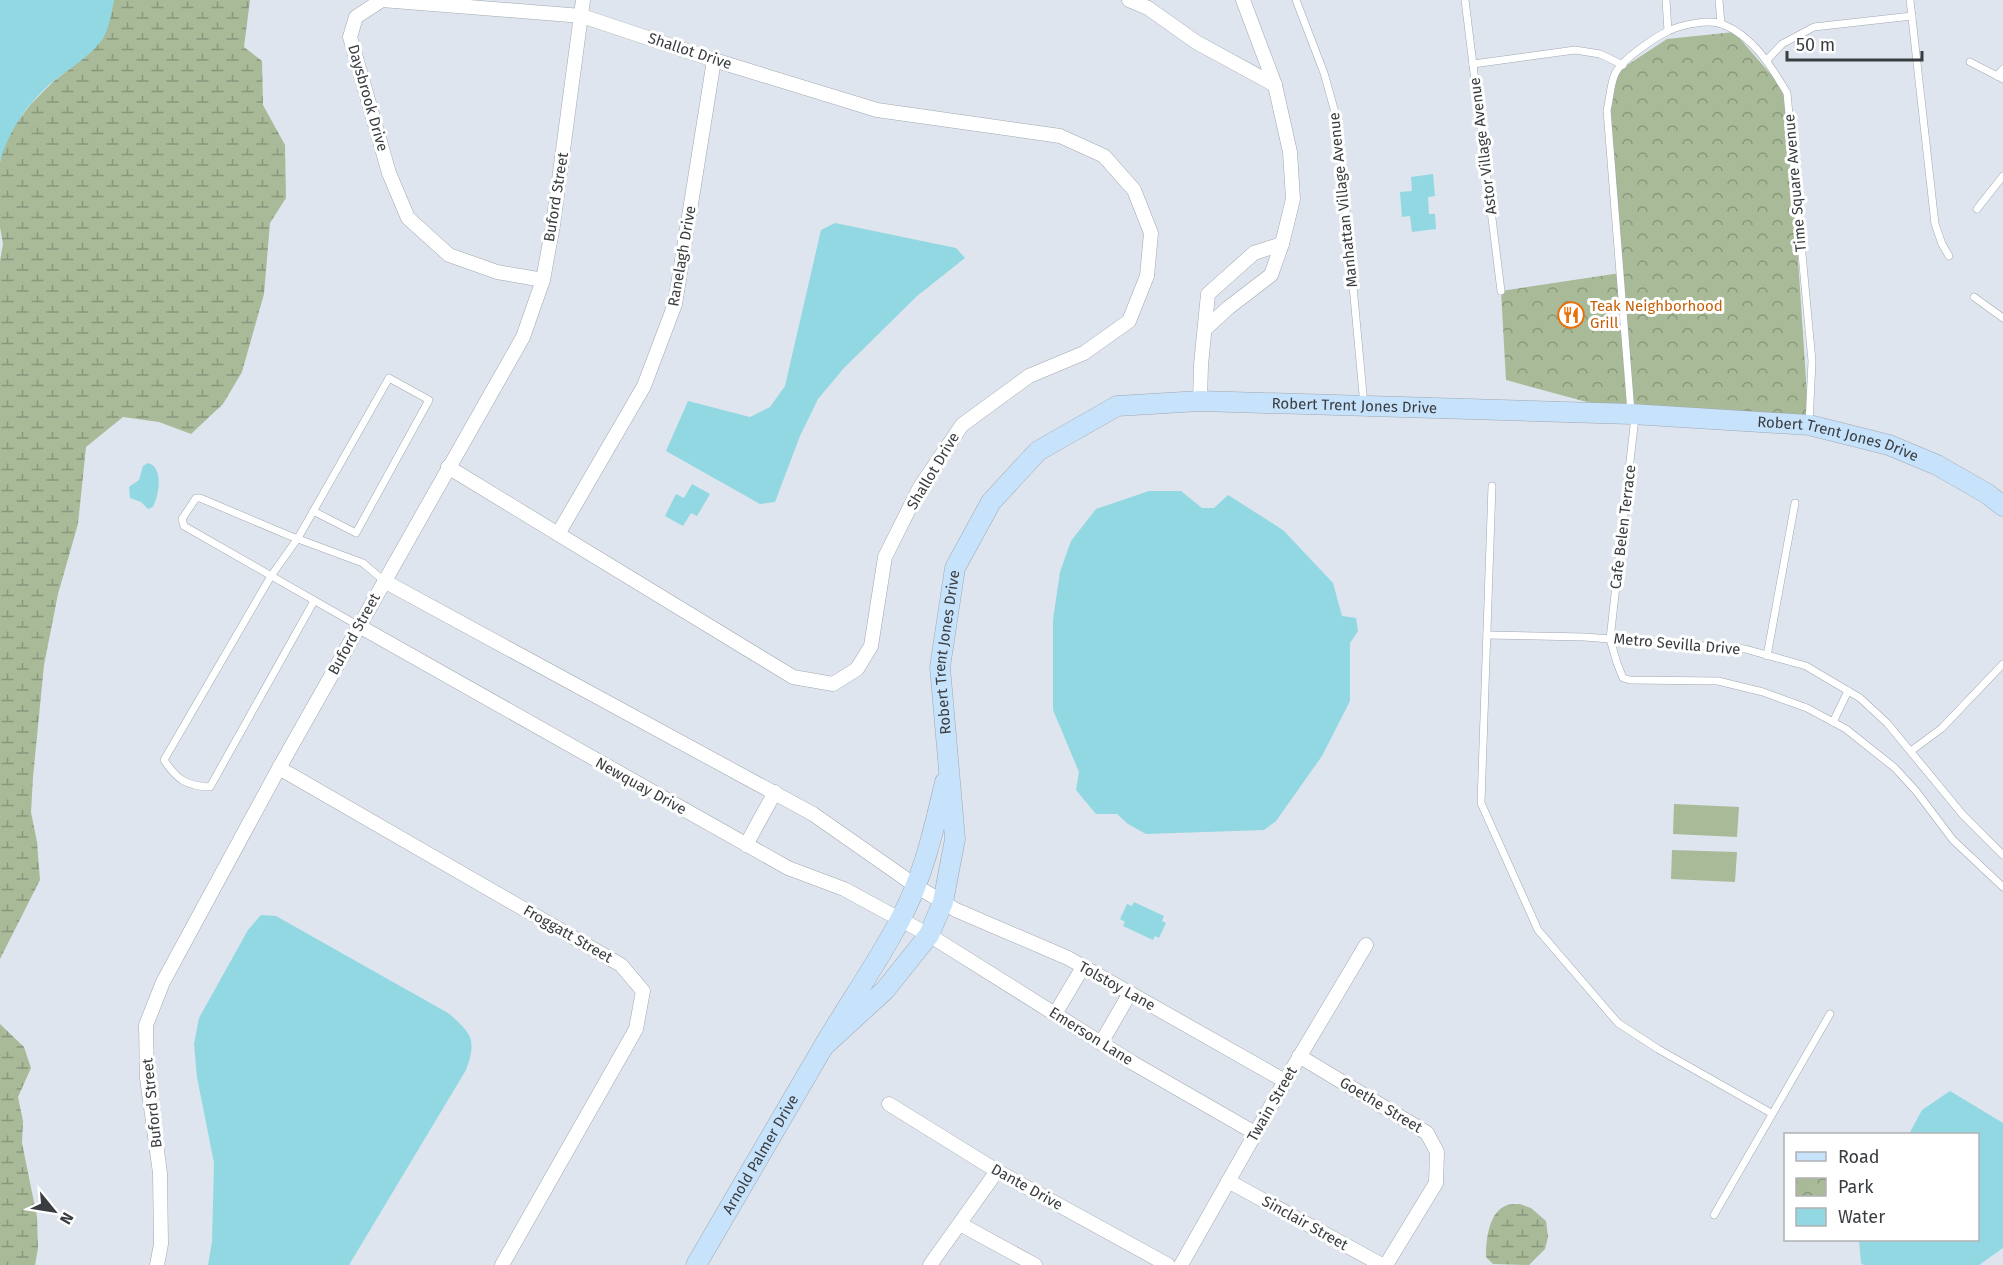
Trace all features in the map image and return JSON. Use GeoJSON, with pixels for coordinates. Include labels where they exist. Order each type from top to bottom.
{"type":"FeatureCollection","features":[{"type":"Feature","properties":{"kind":"street","name":"Daysbrook Drive"},"geometry":{"type":"LineString","coordinates":[[543,280],[497,272],[449,255],[408,218],[389,173],[350,37],[356,17],[382,0],[582,16]]}},
{"type":"Feature","properties":{"kind":"street","name":"Buford Street"},"geometry":{"type":"LineString","coordinates":[[157,1265],[161,1244],[160,1173],[147,1078],[146,1025],[163,982],[279,768],[523,337],[543,280],[553,225],[584,0]]}},
{"type":"Feature","properties":{"kind":"street"},"geometry":{"type":"LineString","coordinates":[[1205,330],[1270,275],[1282,244],[1293,199],[1290,152],[1275,85],[1243,0]]}},
{"type":"Feature","properties":{"kind":"street"},"geometry":{"type":"LineString","coordinates":[[1132,1],[1148,8],[1196,42],[1275,85]]}},
{"type":"Feature","properties":{"kind":"street","name":"Shallot Drive"},"geometry":{"type":"LineString","coordinates":[[448,467],[793,677],[833,684],[857,669],[871,646],[885,557],[920,488],[962,425],[1029,376],[1084,353],[1129,321],[1147,276],[1151,233],[1134,190],[1104,156],[1060,136],[877,110],[714,60],[582,16]]}},
{"type":"Feature","properties":{"kind":"street","name":"Ranelagh Drive"},"geometry":{"type":"LineString","coordinates":[[558,534],[644,386],[675,304],[714,60]]}},
{"type":"Feature","properties":{"kind":"street"},"geometry":{"type":"LineString","coordinates":[[1200,400],[1208,294],[1254,253],[1282,244]]}},
{"type":"Feature","properties":{"kind":"street"},"geometry":{"type":"LineString","coordinates":[[1236,267],[1254,288]]}},
{"type":"Feature","properties":{"kind":"street","name":"Robert Trent Jones Drive"},"geometry":{"type":"LineString","coordinates":[[929,935],[943,902],[955,839],[940,667],[955,568],[991,502],[1038,451],[1117,406],[1200,400],[1633,414],[1809,425],[1889,445],[1918,457],[1937,465],[1986,493],[2003,506]]}},
{"type":"Feature","properties":{"kind":"street"},"geometry":{"type":"LineString","coordinates":[[384,580],[775,792],[813,814],[916,886],[943,902]]}},
{"type":"Feature","properties":{"kind":"street","name":"Newquay Drive"},"geometry":{"type":"LineString","coordinates":[[359,626],[788,868],[844,889],[929,935]]}},
{"type":"Feature","properties":{"kind":"street","name":"Robert Trent Jones Drive"},"geometry":{"type":"LineString","coordinates":[[916,886],[935,826],[949,762]]}},
{"type":"Feature","properties":{"kind":"street","name":"Froggatt Street"},"geometry":{"type":"LineString","coordinates":[[279,768],[621,965],[643,991],[636,1029],[502,1265]]}},
{"type":"Feature","properties":{"kind":"street"},"geometry":{"type":"LineString","coordinates":[[746,845],[775,792]]}},
{"type":"Feature","properties":{"kind":"street","name":"Arnold Palmer Drive"},"geometry":{"type":"LineString","coordinates":[[696,1265],[900,920],[916,886]]}},
{"type":"Feature","properties":{"kind":"street","name":"Tolstoy Lane"},"geometry":{"type":"LineString","coordinates":[[943,902],[956,910],[1068,958],[1285,1081]]}},
{"type":"Feature","properties":{"kind":"street","name":"Arnold Palmer Drive"},"geometry":{"type":"LineString","coordinates":[[824,1046],[885,990],[929,935]]}},
{"type":"Feature","properties":{"kind":"street","name":"Emerson Lane"},"geometry":{"type":"LineString","coordinates":[[929,935],[1101,1043],[1255,1133]]}},
{"type":"Feature","properties":{"kind":"street","name":"Twain Street"},"geometry":{"type":"LineString","coordinates":[[1181,1265],[1299,1056],[1366,945]]}},
{"type":"Feature","properties":{"kind":"street"},"geometry":{"type":"LineString","coordinates":[[1055,1014],[1083,967]]}},
{"type":"Feature","properties":{"kind":"street"},"geometry":{"type":"LineString","coordinates":[[1101,1043],[1130,993]]}},
{"type":"Feature","properties":{"kind":"street","name":"Goethe Street"},"geometry":{"type":"LineString","coordinates":[[1299,1056],[1427,1133],[1437,1152],[1436,1182],[1384,1265]]}},
{"type":"Feature","properties":{"kind":"street","name":"Dante Drive"},"geometry":{"type":"LineString","coordinates":[[889,1104],[997,1171],[1168,1265]]}},
{"type":"Feature","properties":{"kind":"street"},"geometry":{"type":"LineString","coordinates":[[930,1265],[997,1171]]}},
{"type":"Feature","properties":{"kind":"street","name":"Sinclair Street"},"geometry":{"type":"LineString","coordinates":[[1228,1181],[1384,1265]]}},
{"type":"Feature","properties":{"kind":"street"},"geometry":{"type":"LineString","coordinates":[[960,1224],[1035,1265]]}},
{"type":"Feature","properties":{"kind":"lane","name":"Manhattan Village Avenue"},"geometry":{"type":"LineString","coordinates":[[1296,0],[1324,73],[1338,123],[1364,405]]}},
{"type":"Feature","properties":{"kind":"lane","name":"Astor Village Avenue"},"geometry":{"type":"LineString","coordinates":[[1466,0],[1501,291]]}},
{"type":"Feature","properties":{"kind":"lane"},"geometry":{"type":"LineString","coordinates":[[1666,0],[1668,31]]}},
{"type":"Feature","properties":{"kind":"lane"},"geometry":{"type":"LineString","coordinates":[[1633,414],[1607,110],[1615,73],[1635,52],[1668,31],[1704,23],[1721,24],[1719,0]]}},
{"type":"Feature","properties":{"kind":"lane"},"geometry":{"type":"LineString","coordinates":[[1910,0],[1935,225],[1942,244],[1950,256]]}},
{"type":"Feature","properties":{"kind":"lane"},"geometry":{"type":"LineString","coordinates":[[1768,59],[1782,44],[1814,27],[1912,16]]}},
{"type":"Feature","properties":{"kind":"lane","name":"Time Square Avenue"},"geometry":{"type":"LineString","coordinates":[[1721,24],[1751,44],[1768,59],[1787,93],[1812,361],[1809,425]]}},
{"type":"Feature","properties":{"kind":"lane"},"geometry":{"type":"LineString","coordinates":[[1473,64],[1575,50],[1600,54],[1623,65]]}},
{"type":"Feature","properties":{"kind":"lane"},"geometry":{"type":"LineString","coordinates":[[1970,62],[2000,78],[2003,69]]}},
{"type":"Feature","properties":{"kind":"lane"},"geometry":{"type":"LineString","coordinates":[[1977,209],[2003,176]]}},
{"type":"Feature","properties":{"kind":"lane"},"geometry":{"type":"LineString","coordinates":[[1974,297],[2003,318]]}},
{"type":"Feature","properties":{"kind":"lane"},"geometry":{"type":"LineString","coordinates":[[313,511],[356,533],[429,400],[389,378],[313,511],[298,538],[271,576],[164,760],[172,773],[192,786],[210,787],[314,601]]}},
{"type":"Feature","properties":{"kind":"lane","name":"Cafe Belen Terrace"},"geometry":{"type":"LineString","coordinates":[[1610,639],[1633,414]]}},
{"type":"Feature","properties":{"kind":"lane"},"geometry":{"type":"LineString","coordinates":[[1492,486],[1481,803],[1538,930],[1618,1023],[1658,1049],[1772,1113]]}},
{"type":"Feature","properties":{"kind":"lane"},"geometry":{"type":"LineString","coordinates":[[359,626],[184,526],[182,519],[193,500],[200,498],[363,563],[384,580]]}},
{"type":"Feature","properties":{"kind":"lane"},"geometry":{"type":"LineString","coordinates":[[1767,656],[1795,503]]}},
{"type":"Feature","properties":{"kind":"lane","name":"Metro Sevilla Drive"},"geometry":{"type":"LineString","coordinates":[[1487,635],[1584,637],[1745,649],[1806,666],[1860,698],[1887,723],[1963,815],[2003,855]]}},
{"type":"Feature","properties":{"kind":"lane"},"geometry":{"type":"LineString","coordinates":[[1610,639],[1623,678],[1718,681],[1774,696],[1807,708],[1846,729],[1895,768],[1916,790],[1953,840],[2003,887]]}},
{"type":"Feature","properties":{"kind":"lane"},"geometry":{"type":"LineString","coordinates":[[1911,751],[1942,728],[2003,664]]}},
{"type":"Feature","properties":{"kind":"lane"},"geometry":{"type":"LineString","coordinates":[[1833,722],[1848,691]]}},
{"type":"Feature","properties":{"kind":"lane"},"geometry":{"type":"LineString","coordinates":[[1714,1215],[1830,1014]]}},
{"type":"Feature","properties":{"kind":"green space"},"geometry":{"type":"Polygon","coordinates":[[[114,0],[250,0],[244,47],[262,61],[263,105],[285,145],[286,198],[270,223],[264,294],[242,372],[223,404],[191,434],[159,422],[123,417],[86,447],[78,524],[58,594],[44,665],[31,812],[37,842],[40,880],[0,959],[0,261],[3,244],[0,227],[0,162],[3,149],[14,126],[31,104],[103,38],[114,0]]]}},
{"type":"Feature","properties":{"kind":"green space"},"geometry":{"type":"Polygon","coordinates":[[[1734,32],[1787,93],[1809,425],[1631,414],[1506,380],[1501,291],[1620,273],[1607,110],[1615,73],[1667,39],[1734,32]]]}},
{"type":"Feature","properties":{"kind":"green space"},"geometry":{"type":"Polygon","coordinates":[[[1674,804],[1739,807],[1737,837],[1673,834],[1674,804]]]}},
{"type":"Feature","properties":{"kind":"green space"},"geometry":{"type":"Polygon","coordinates":[[[1672,850],[1737,852],[1735,882],[1671,879],[1672,850]]]}},
{"type":"Feature","properties":{"kind":"green space"},"geometry":{"type":"Polygon","coordinates":[[[0,1024],[24,1047],[31,1068],[18,1097],[23,1121],[22,1143],[37,1217],[38,1248],[35,1265],[0,1265],[0,1024]]]}},
{"type":"Feature","properties":{"kind":"green space"},"geometry":{"type":"Polygon","coordinates":[[[1520,1204],[1531,1208],[1546,1221],[1548,1237],[1545,1249],[1529,1265],[1493,1264],[1486,1257],[1492,1221],[1499,1210],[1505,1206],[1520,1204]]]}},
{"type":"Feature","properties":{"kind":"water"},"geometry":{"type":"Polygon","coordinates":[[[0,0],[114,0],[102,40],[86,56],[46,87],[29,106],[9,138],[0,162],[0,0]]]}},
{"type":"Feature","properties":{"kind":"water"},"geometry":{"type":"Polygon","coordinates":[[[1433,174],[1435,196],[1428,197],[1429,214],[1435,214],[1436,229],[1412,232],[1410,216],[1402,217],[1400,192],[1412,191],[1411,177],[1433,174]]]}},
{"type":"Feature","properties":{"kind":"water"},"geometry":{"type":"Polygon","coordinates":[[[835,223],[956,248],[965,258],[917,296],[844,368],[818,399],[800,436],[775,502],[760,504],[666,451],[688,401],[750,417],[770,407],[785,386],[821,230],[835,223]]]}},
{"type":"Feature","properties":{"kind":"water"},"geometry":{"type":"Polygon","coordinates":[[[148,463],[156,470],[159,482],[153,507],[148,509],[141,502],[130,498],[129,487],[139,480],[143,466],[148,463]]]}},
{"type":"Feature","properties":{"kind":"water"},"geometry":{"type":"Polygon","coordinates":[[[692,484],[710,494],[697,516],[691,513],[683,526],[665,516],[676,494],[684,498],[692,484]]]}},
{"type":"Feature","properties":{"kind":"water"},"geometry":{"type":"Polygon","coordinates":[[[1149,491],[1181,491],[1202,508],[1214,508],[1228,495],[1283,530],[1333,583],[1342,616],[1356,618],[1358,631],[1350,643],[1350,701],[1322,756],[1276,821],[1264,830],[1146,834],[1128,824],[1117,814],[1096,814],[1076,790],[1079,772],[1053,710],[1053,620],[1060,572],[1071,541],[1096,509],[1149,491]]]}},
{"type":"Feature","properties":{"kind":"water"},"geometry":{"type":"Polygon","coordinates":[[[1134,902],[1164,916],[1162,921],[1166,923],[1159,938],[1155,936],[1153,940],[1123,926],[1125,922],[1120,919],[1127,904],[1132,906],[1134,902]]]}},
{"type":"Feature","properties":{"kind":"water"},"geometry":{"type":"Polygon","coordinates":[[[261,915],[276,916],[448,1013],[462,1026],[470,1038],[471,1051],[466,1070],[349,1265],[208,1265],[212,1242],[214,1163],[197,1077],[194,1044],[199,1018],[248,930],[261,915]]]}},
{"type":"Feature","properties":{"kind":"water"},"geometry":{"type":"Polygon","coordinates":[[[1950,1091],[2003,1123],[2003,1248],[1979,1265],[1864,1265],[1861,1263],[1859,1241],[1979,1241],[1979,1133],[1910,1133],[1922,1110],[1950,1091]]]}},
{"type":"Feature","properties":{"kind":"place","name":"Teak Neighborhood Grill"},"geometry":{"type":"Point","coordinates":[1571,315]}}]}
